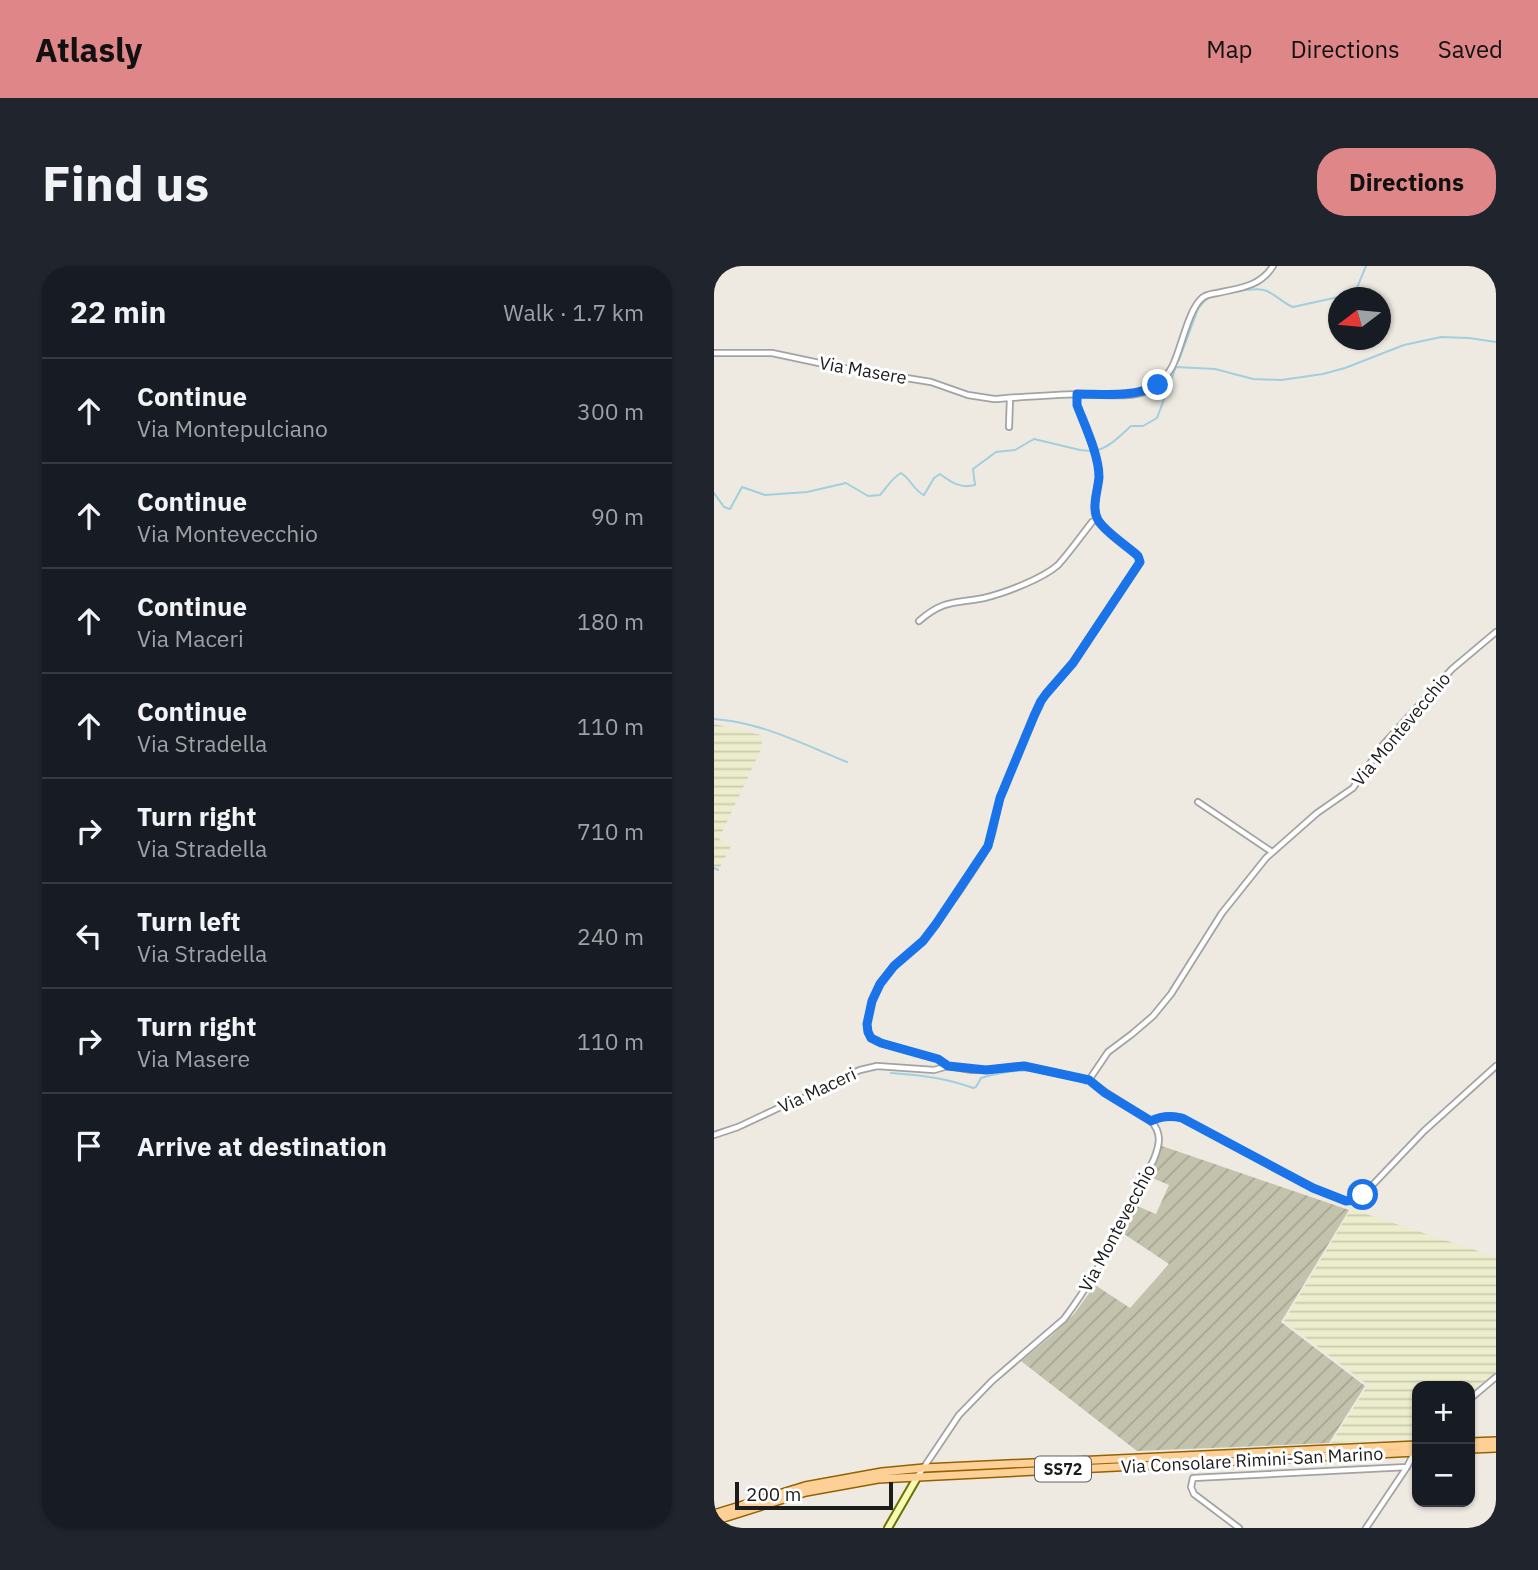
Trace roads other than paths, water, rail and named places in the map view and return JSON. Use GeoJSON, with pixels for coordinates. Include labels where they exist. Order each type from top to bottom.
{"type":"FeatureCollection","features":[{"type":"Feature","properties":{"kind":"main road"},"geometry":{"type":"LineString","coordinates":[[1475,1442],[1496,1441]]}},
{"type":"Feature","properties":{"kind":"main road"},"geometry":{"type":"LineString","coordinates":[[1475,1449],[1496,1448]]}},
{"type":"Feature","properties":{"kind":"main road","name":"Via Consolare Rimini-San Marino"},"geometry":{"type":"LineString","coordinates":[[714,1514],[805,1486],[882,1472],[924,1468],[1412,1450]]}},
{"type":"Feature","properties":{"kind":"main road","name":"Via Consolare Rimini-San Marino"},"geometry":{"type":"LineString","coordinates":[[714,1521],[806,1492],[878,1479],[1412,1450]]}},
{"type":"Feature","properties":{"kind":"street","name":"Via Masere"},"geometry":{"type":"LineString","coordinates":[[714,353],[772,353],[931,382],[982,398],[1141,393],[1158,385],[1174,364],[1200,300],[1208,295],[1253,285],[1265,278],[1273,266]]}},
{"type":"Feature","properties":{"kind":"street"},"geometry":{"type":"LineString","coordinates":[[948,1066],[938,1059],[871,1038],[867,1024],[872,1001],[880,984],[894,966],[923,941],[983,855],[992,834],[1000,798],[1041,701],[1073,663],[1140,562],[1138,556],[1097,519],[1095,512],[1099,476],[1091,443],[1077,405],[1077,394]]}},
{"type":"Feature","properties":{"kind":"street"},"geometry":{"type":"LineString","coordinates":[[1009,427],[1010,398]]}},
{"type":"Feature","properties":{"kind":"street"},"geometry":{"type":"LineString","coordinates":[[919,621],[947,603],[1003,593],[1041,576],[1057,565],[1097,519]]}},
{"type":"Feature","properties":{"kind":"street","name":"Via Montevecchio"},"geometry":{"type":"LineString","coordinates":[[1089,1080],[1108,1052],[1153,1016],[1171,994],[1222,913],[1272,852],[1317,813],[1353,788],[1382,747],[1452,669],[1496,632]]}},
{"type":"Feature","properties":{"kind":"street"},"geometry":{"type":"LineString","coordinates":[[1198,802],[1272,852]]}},
{"type":"Feature","properties":{"kind":"street","name":"Via Maceri"},"geometry":{"type":"LineString","coordinates":[[714,1135],[820,1092],[860,1070],[877,1066],[934,1070],[948,1066],[986,1070],[1024,1066],[1089,1080]]}},
{"type":"Feature","properties":{"kind":"street"},"geometry":{"type":"LineString","coordinates":[[1089,1080],[1151,1121],[1173,1115],[1182,1118],[1313,1188],[1351,1202],[1363,1195],[1424,1131],[1496,1066]]}},
{"type":"Feature","properties":{"kind":"street","name":"Via Montevecchio"},"geometry":{"type":"LineString","coordinates":[[918,1476],[959,1415],[992,1381],[1064,1319],[1086,1290],[1111,1247],[1159,1147],[1160,1136],[1151,1121]]}},
{"type":"Feature","properties":{"kind":"street"},"geometry":{"type":"LineString","coordinates":[[1475,1395],[1496,1377]]}},
{"type":"Feature","properties":{"kind":"street"},"geometry":{"type":"LineString","coordinates":[[1366,1528],[1412,1458]]}},
{"type":"Feature","properties":{"kind":"street"},"geometry":{"type":"LineString","coordinates":[[1239,1528],[1194,1494],[1191,1487],[1193,1478],[1407,1467]]}},
{"type":"Feature","properties":{"kind":"street"},"geometry":{"type":"LineString","coordinates":[[888,1528],[918,1476]]}},
{"type":"Feature","properties":{"kind":"waterway"},"geometry":{"type":"LineString","coordinates":[[1179,360],[1198,309],[1210,297],[1259,289],[1268,291],[1293,307],[1343,296],[1351,297],[1366,266]]}},
{"type":"Feature","properties":{"kind":"waterway"},"geometry":{"type":"LineString","coordinates":[[1097,450],[1111,443],[1131,426],[1143,426],[1157,418],[1176,367],[1215,369],[1253,379],[1281,380],[1323,374],[1404,345],[1441,337],[1496,342]]}},
{"type":"Feature","properties":{"kind":"waterway"},"geometry":{"type":"LineString","coordinates":[[714,493],[724,507],[730,509],[742,487],[765,495],[807,492],[846,483],[868,496],[880,495],[901,473],[924,495],[934,478],[940,474],[960,485],[975,485],[973,469],[996,452],[1015,450],[1034,439],[1091,451]]}},
{"type":"Feature","properties":{"kind":"waterway"},"geometry":{"type":"LineString","coordinates":[[714,719],[766,729],[847,762]]}},
{"type":"Feature","properties":{"kind":"waterway"},"geometry":{"type":"LineString","coordinates":[[714,868],[718,870]]}},
{"type":"Feature","properties":{"kind":"waterway"},"geometry":{"type":"LineString","coordinates":[[891,1073],[933,1078],[973,1088],[981,1078],[988,1076],[1016,1071],[1038,1071]]}},
{"type":"Feature","properties":{"kind":"waterway"},"geometry":{"type":"LineString","coordinates":[[1054,1075],[1086,1084]]}}]}
